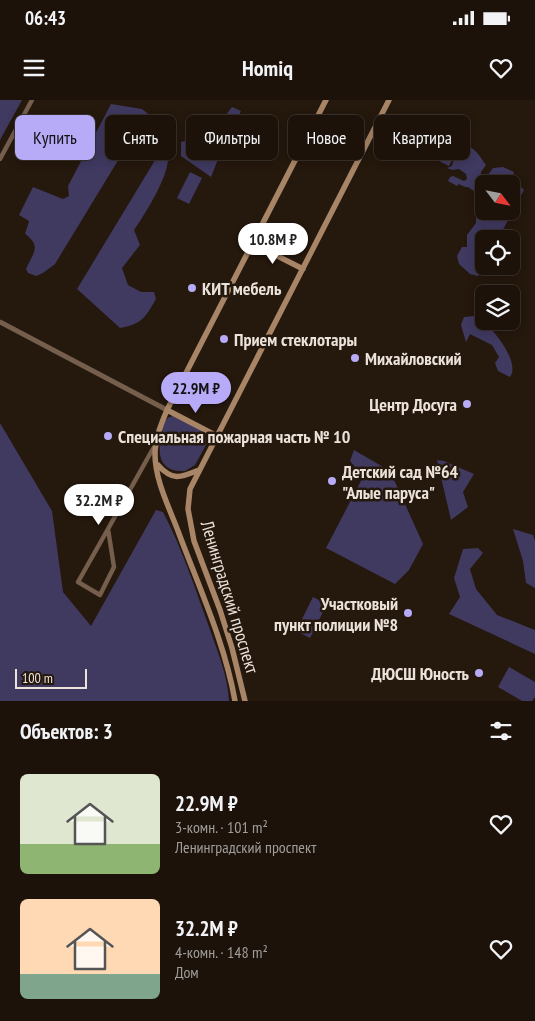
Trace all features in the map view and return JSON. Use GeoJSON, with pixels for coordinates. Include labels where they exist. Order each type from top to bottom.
{"type":"FeatureCollection","features":[{"type":"Feature","properties":{"kind":"main road","name":"Ленинградский проспект"},"geometry":{"type":"LineString","coordinates":[[235,701],[229,673],[220,646],[162,490],[156,463],[156,443],[167,410],[326,100]]}},
{"type":"Feature","properties":{"kind":"main road","name":"Ленинградский проспект"},"geometry":{"type":"LineString","coordinates":[[245,701],[220,610],[194,541],[188,509],[190,489],[389,100]]}},
{"type":"Feature","properties":{"kind":"main road"},"geometry":{"type":"LineString","coordinates":[[252,243],[303,269]]}},
{"type":"Feature","properties":{"kind":"main road"},"geometry":{"type":"LineString","coordinates":[[167,410],[217,436]]}},
{"type":"Feature","properties":{"kind":"main road"},"geometry":{"type":"LineString","coordinates":[[156,463],[168,475],[175,477],[183,477],[199,470]]}},
{"type":"Feature","properties":{"kind":"street"},"geometry":{"type":"LineString","coordinates":[[0,159],[32,100]]}},
{"type":"Feature","properties":{"kind":"street"},"geometry":{"type":"LineString","coordinates":[[0,322],[167,410]]}},
{"type":"Feature","properties":{"kind":"street"},"geometry":{"type":"LineString","coordinates":[[108,529],[114,567],[100,595],[78,582],[156,443]]}},
{"type":"Feature","properties":{"kind":"shaded area"},"geometry":{"type":"Polygon","coordinates":[[[0,100],[22,100],[0,140],[0,100]]]}},
{"type":"Feature","properties":{"kind":"shaded area"},"geometry":{"type":"Polygon","coordinates":[[[111,104],[142,109],[150,115],[105,115],[111,104]]]}},
{"type":"Feature","properties":{"kind":"shaded area"},"geometry":{"type":"Polygon","coordinates":[[[232,107],[241,111],[239,115],[226,115],[232,107]]]}},
{"type":"Feature","properties":{"kind":"shaded area"},"geometry":{"type":"Polygon","coordinates":[[[105,115],[105,160],[118,160],[55,264],[36,276],[28,273],[26,269],[35,246],[25,234],[29,221],[19,215],[33,187],[63,199],[69,196],[68,186],[82,160],[95,160],[95,135],[105,115]]]}},
{"type":"Feature","properties":{"kind":"shaded area"},"geometry":{"type":"Polygon","coordinates":[[[186,141],[186,160],[181,156],[181,142],[186,141]]]}},
{"type":"Feature","properties":{"kind":"shaded area"},"geometry":{"type":"Polygon","coordinates":[[[470,147],[480,156],[486,165],[481,175],[475,175],[475,191],[448,181],[453,176],[464,181],[467,179],[466,174],[459,169],[452,170],[447,168],[452,166],[454,160],[470,160],[470,147]]]}},
{"type":"Feature","properties":{"kind":"shaded area"},"geometry":{"type":"Polygon","coordinates":[[[155,160],[168,160],[155,196],[134,230],[140,245],[122,268],[128,285],[141,292],[154,292],[156,299],[149,311],[138,322],[120,328],[77,289],[155,160]]]}},
{"type":"Feature","properties":{"kind":"shaded area"},"geometry":{"type":"Polygon","coordinates":[[[187,160],[218,160],[211,177],[187,160]]]}},
{"type":"Feature","properties":{"kind":"shaded area"},"geometry":{"type":"Polygon","coordinates":[[[437,160],[452,160],[449,166],[437,160]]]}},
{"type":"Feature","properties":{"kind":"shaded area"},"geometry":{"type":"Polygon","coordinates":[[[503,167],[514,172],[513,175],[488,175],[493,168],[503,167]]]}},
{"type":"Feature","properties":{"kind":"shaded area"},"geometry":{"type":"Polygon","coordinates":[[[190,172],[202,178],[189,204],[177,198],[190,172]]]}},
{"type":"Feature","properties":{"kind":"shaded area"},"geometry":{"type":"Polygon","coordinates":[[[520,187],[524,190],[520,198],[520,187]]]}},
{"type":"Feature","properties":{"kind":"shaded area"},"geometry":{"type":"Polygon","coordinates":[[[476,220],[508,220],[503,230],[475,230],[475,275],[478,276],[470,274],[459,264],[457,256],[462,247],[467,247],[467,235],[476,223],[476,220]]]}},
{"type":"Feature","properties":{"kind":"shaded area"},"geometry":{"type":"Polygon","coordinates":[[[475,316],[475,330],[492,330],[496,335],[510,357],[512,371],[510,377],[498,371],[495,363],[499,357],[492,345],[470,334],[466,342],[461,325],[464,317],[475,316]]]}},
{"type":"Feature","properties":{"kind":"shaded area"},"geometry":{"type":"Polygon","coordinates":[[[173,416],[203,431],[207,439],[206,445],[195,465],[185,471],[169,468],[165,465],[160,454],[160,440],[164,424],[168,418],[173,416]]]}},
{"type":"Feature","properties":{"kind":"shaded area"},"geometry":{"type":"Polygon","coordinates":[[[0,423],[52,511],[63,592],[91,626],[156,510],[163,512],[188,568],[219,654],[227,682],[229,701],[0,701],[0,423]]]}},
{"type":"Feature","properties":{"kind":"shaded area"},"geometry":{"type":"Polygon","coordinates":[[[354,450],[390,471],[423,544],[409,570],[395,584],[326,548],[363,477],[350,461],[354,450]]]}},
{"type":"Feature","properties":{"kind":"shaded area"},"geometry":{"type":"Polygon","coordinates":[[[437,460],[444,461],[474,474],[463,492],[468,507],[451,520],[437,460]]]}},
{"type":"Feature","properties":{"kind":"shaded area"},"geometry":{"type":"Polygon","coordinates":[[[513,529],[533,535],[535,541],[535,588],[526,583],[523,561],[513,529]]]}},
{"type":"Feature","properties":{"kind":"shaded area"},"geometry":{"type":"Polygon","coordinates":[[[478,548],[483,553],[470,569],[476,589],[497,615],[535,630],[535,654],[449,614],[460,597],[454,578],[463,549],[478,548]]]}},
{"type":"Feature","properties":{"kind":"shaded area"},"geometry":{"type":"Polygon","coordinates":[[[313,597],[327,604],[310,638],[296,631],[313,597]]]}},
{"type":"Feature","properties":{"kind":"shaded area"},"geometry":{"type":"Polygon","coordinates":[[[509,667],[535,682],[535,697],[532,701],[522,701],[498,687],[509,667]]]}},
{"type":"Feature","properties":{"kind":"place","name":"КИТ мебель"},"geometry":{"type":"Point","coordinates":[192,288]}},
{"type":"Feature","properties":{"kind":"place","name":"Прием стеклотары"},"geometry":{"type":"Point","coordinates":[224,339]}},
{"type":"Feature","properties":{"kind":"place","name":"Михайловский"},"geometry":{"type":"Point","coordinates":[355,358]}},
{"type":"Feature","properties":{"kind":"place","name":"Центр Досуга"},"geometry":{"type":"Point","coordinates":[467,404]}},
{"type":"Feature","properties":{"kind":"place","name":"Специальная пожарная часть № 10"},"geometry":{"type":"Point","coordinates":[108,436]}},
{"type":"Feature","properties":{"kind":"place","name":"Детский сад №64 \"Алые паруса\""},"geometry":{"type":"Point","coordinates":[332,481]}},
{"type":"Feature","properties":{"kind":"place","name":"Участковый пункт полиции №8"},"geometry":{"type":"Point","coordinates":[408,613]}},
{"type":"Feature","properties":{"kind":"place","name":"ДЮСШ Юность"},"geometry":{"type":"Point","coordinates":[479,673]}}]}
